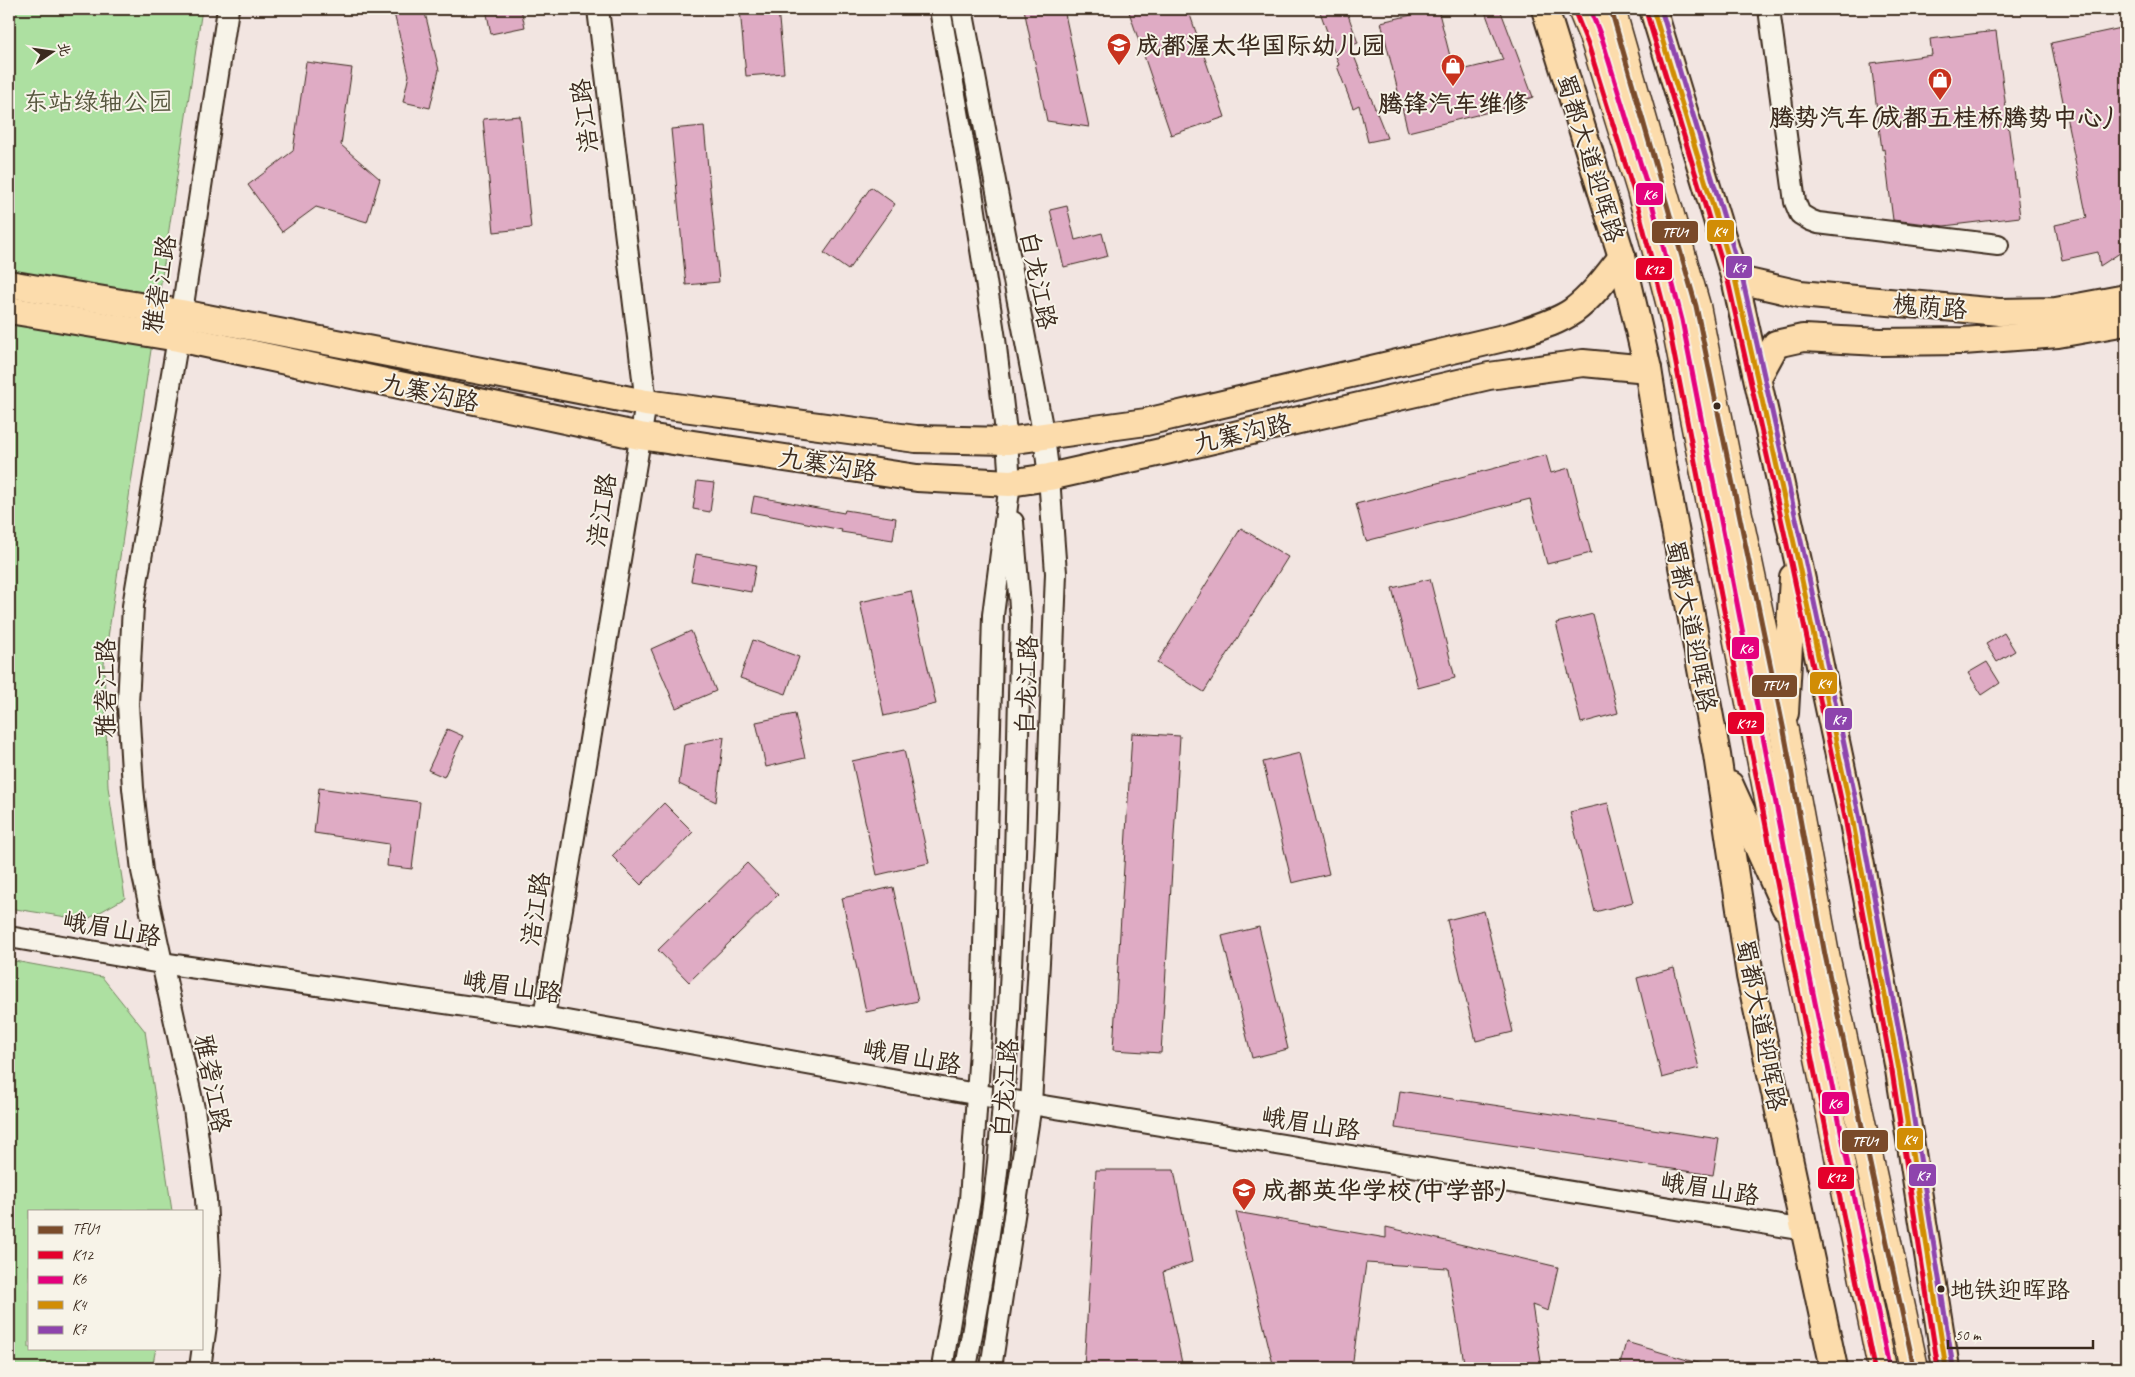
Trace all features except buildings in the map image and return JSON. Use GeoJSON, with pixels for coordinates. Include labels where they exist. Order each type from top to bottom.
{"type":"FeatureCollection","features":[{"type":"Feature","properties":{"kind":"highway","name":"蜀都大道迎晖路"},"geometry":{"type":"LineString","coordinates":[[1582,9],[1595,41],[1641,190],[1675,321],[1799,959],[1882,1368]]}},
{"type":"Feature","properties":{"kind":"highway"},"geometry":{"type":"LineString","coordinates":[[1611,9],[1696,306],[1726,463],[1784,731],[1826,954],[1914,1368]]}},
{"type":"Feature","properties":{"kind":"main road","name":"蜀都大道迎晖路"},"geometry":{"type":"LineString","coordinates":[[1545,9],[1622,257],[1648,368],[1662,464],[1716,755],[1750,976],[1834,1368]]}},
{"type":"Feature","properties":{"kind":"main road"},"geometry":{"type":"LineString","coordinates":[[1653,9],[1735,279],[1758,377],[1852,817],[1899,1070],[1946,1368]]}},
{"type":"Feature","properties":{"kind":"main road","name":"九寨沟路"},"geometry":{"type":"LineString","coordinates":[[9,284],[182,313],[646,402],[916,438],[1008,441],[1146,422],[1512,336],[1544,325],[1572,311],[1596,290],[1622,257]]}},
{"type":"Feature","properties":{"kind":"main road","name":"槐荫路"},"geometry":{"type":"LineString","coordinates":[[1735,279],[1800,294],[1998,312],[2056,311],[2126,298]]}},
{"type":"Feature","properties":{"kind":"main road","name":"九寨沟路"},"geometry":{"type":"LineString","coordinates":[[9,310],[178,338],[640,436],[917,478],[1010,483],[1050,477],[1489,376],[1583,363],[1648,368]]}},
{"type":"Feature","properties":{"kind":"main road","name":"槐荫路"},"geometry":{"type":"LineString","coordinates":[[1758,377],[1776,344],[1803,338],[1880,342],[1963,341],[2058,334],[2126,322]]}},
{"type":"Feature","properties":{"kind":"main road"},"geometry":{"type":"LineString","coordinates":[[1784,731],[1794,544]]}},
{"type":"Feature","properties":{"kind":"main road"},"geometry":{"type":"LineString","coordinates":[[1716,755],[1795,931]]}},
{"type":"Feature","properties":{"kind":"street","name":"雅砻江路"},"geometry":{"type":"LineString","coordinates":[[200,1368],[206,1326],[210,1272],[206,1199],[194,1109],[142,871],[133,788],[128,704],[133,606],[182,313],[228,9]]}},
{"type":"Feature","properties":{"kind":"street","name":"涪江路"},"geometry":{"type":"LineString","coordinates":[[544,1016],[646,402],[598,9]]}},
{"type":"Feature","properties":{"kind":"street","name":"白龙江路"},"geometry":{"type":"LineString","coordinates":[[940,9],[995,338],[1008,441],[1010,483],[993,616],[982,1020],[970,1200],[942,1368]]}},
{"type":"Feature","properties":{"kind":"street","name":"白龙江路"},"geometry":{"type":"LineString","coordinates":[[962,9],[1044,436],[1050,477],[1056,573],[1046,838],[1032,1104],[990,1368]]}},
{"type":"Feature","properties":{"kind":"street"},"geometry":{"type":"LineString","coordinates":[[1769,9],[1795,202],[1800,214],[1818,223],[1998,245]]}},
{"type":"Feature","properties":{"kind":"street"},"geometry":{"type":"LineString","coordinates":[[966,1368],[989,1229],[1000,1142],[1011,979],[1021,619],[1010,483]]}},
{"type":"Feature","properties":{"kind":"street","name":"峨眉山路"},"geometry":{"type":"LineString","coordinates":[[9,937],[161,963],[544,1016],[1032,1104],[1805,1230]]}},
{"type":"Feature","properties":{"kind":"green space","name":"东站绿轴公园"},"geometry":{"type":"Polygon","coordinates":[[[9,9],[202,9],[104,664],[108,787],[125,898],[86,920],[9,908],[9,9]]]}},
{"type":"Feature","properties":{"kind":"green space"},"geometry":{"type":"Polygon","coordinates":[[[9,960],[102,977],[145,1031],[172,1210],[28,1210],[28,1350],[156,1350],[152,1368],[9,1368],[9,960]]]}},
{"type":"Feature","properties":{"kind":"transit line","name":"K6"},"geometry":{"type":"LineString","coordinates":[[1590,9],[1602,39],[1648,188],[1682,320],[1806,958],[1889,1367]]}},
{"type":"Feature","properties":{"kind":"transit line","name":"TFU1"},"geometry":{"type":"LineString","coordinates":[[1611,9],[1696,306],[1784,731],[1825,955],[1914,1368]]}},
{"type":"Feature","properties":{"kind":"transit line","name":"K4"},"geometry":{"type":"LineString","coordinates":[[1653,9],[1735,279],[1798,561],[1852,817],[1899,1070],[1946,1368]]}},
{"type":"Feature","properties":{"kind":"transit line","name":"K7"},"geometry":{"type":"LineString","coordinates":[[1661,9],[1742,277],[1805,559],[1859,815],[1906,1069],[1953,1367]]}},
{"type":"Feature","properties":{"kind":"transit line","name":"K12"},"geometry":{"type":"LineString","coordinates":[[1646,11],[1728,281],[1791,563],[1845,818],[1892,1071],[1938,1368]]}},
{"type":"Feature","properties":{"kind":"transit line","name":"K12"},"geometry":{"type":"LineString","coordinates":[[1575,12],[1588,44],[1634,192],[1668,323],[1792,960],[1874,1368]]}},
{"type":"Feature","properties":{"kind":"place","name":"成都渥太华国际幼儿园"},"geometry":{"type":"Point","coordinates":[1119,66]}},
{"type":"Feature","properties":{"kind":"place","name":"腾锋汽车维修"},"geometry":{"type":"Point","coordinates":[1453,87]}},
{"type":"Feature","properties":{"kind":"place","name":"腾势汽车(成都五桂桥腾势中心)"},"geometry":{"type":"Point","coordinates":[1940,101]}},
{"type":"Feature","properties":{"kind":"place","name":"成都英华学校(中学部)"},"geometry":{"type":"Point","coordinates":[1244,1211]}},
{"type":"Feature","properties":{"kind":"place","name":"地铁迎晖路"},"geometry":{"type":"Point","coordinates":[1941,1289]}}]}
